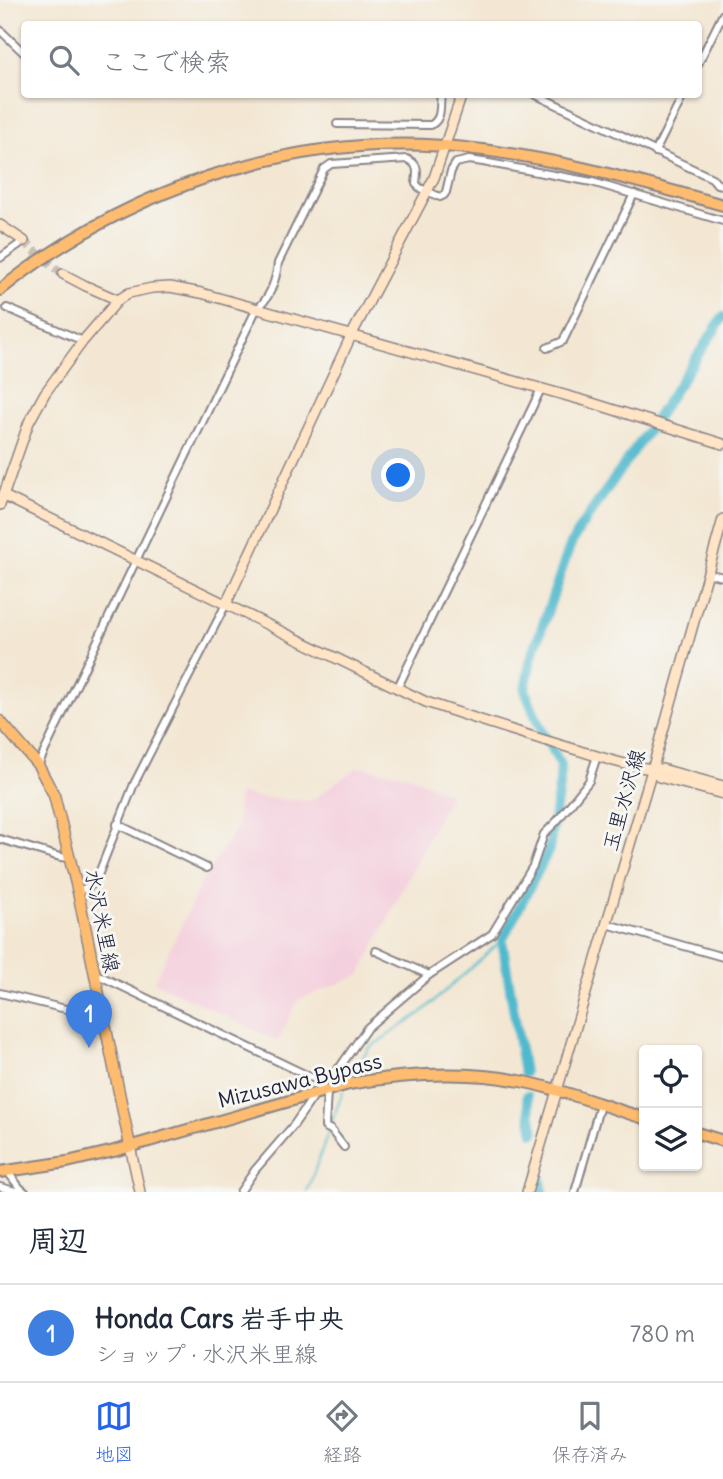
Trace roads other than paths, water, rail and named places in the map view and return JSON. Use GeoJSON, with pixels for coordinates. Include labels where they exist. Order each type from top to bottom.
{"type":"FeatureCollection","features":[{"type":"Feature","properties":{"kind":"highway"},"geometry":{"type":"LineString","coordinates":[[0,282],[77,235],[174,188],[242,166],[347,147],[444,146],[557,162],[723,205]]}},
{"type":"Feature","properties":{"kind":"highway"},"geometry":{"type":"LineString","coordinates":[[0,290],[77,235]]}},
{"type":"Feature","properties":{"kind":"highway","name":"Mizusawa Bypass"},"geometry":{"type":"LineString","coordinates":[[3,1171],[67,1162],[322,1089],[388,1077],[449,1075],[498,1078],[558,1091],[639,1117]]}},
{"type":"Feature","properties":{"kind":"highway"},"geometry":{"type":"LineString","coordinates":[[702,1135],[723,1141]]}},
{"type":"Feature","properties":{"kind":"main road","name":"水沢米里線"},"geometry":{"type":"LineString","coordinates":[[0,721],[38,765],[54,795],[78,892],[130,1146]]}},
{"type":"Feature","properties":{"kind":"street"},"geometry":{"type":"LineString","coordinates":[[702,56],[723,14]]}},
{"type":"Feature","properties":{"kind":"street"},"geometry":{"type":"LineString","coordinates":[[0,30],[21,50]]}},
{"type":"Feature","properties":{"kind":"street"},"geometry":{"type":"LineString","coordinates":[[337,124],[431,125],[439,117],[441,98]]}},
{"type":"Feature","properties":{"kind":"street"},"geometry":{"type":"LineString","coordinates":[[78,892],[93,884],[99,873],[134,784],[226,604],[351,336],[434,178],[461,98]]}},
{"type":"Feature","properties":{"kind":"street"},"geometry":{"type":"LineString","coordinates":[[542,98],[723,185]]}},
{"type":"Feature","properties":{"kind":"street"},"geometry":{"type":"LineString","coordinates":[[655,152],[682,98]]}},
{"type":"Feature","properties":{"kind":"street"},"geometry":{"type":"LineString","coordinates":[[38,765],[256,310],[264,303],[276,278],[278,263],[324,169],[331,164],[407,159],[418,167],[416,184],[436,196],[444,195],[453,167],[461,161],[469,160],[592,182],[723,221]]}},
{"type":"Feature","properties":{"kind":"street"},"geometry":{"type":"LineString","coordinates":[[547,348],[564,341],[634,194]]}},
{"type":"Feature","properties":{"kind":"street"},"geometry":{"type":"LineString","coordinates":[[0,225],[24,241],[0,258]]}},
{"type":"Feature","properties":{"kind":"street"},"geometry":{"type":"LineString","coordinates":[[63,274],[118,300]]}},
{"type":"Feature","properties":{"kind":"street"},"geometry":{"type":"LineString","coordinates":[[723,444],[541,388],[201,293],[170,287],[140,289],[118,300],[83,341],[45,393],[16,454],[2,500],[136,561],[426,702],[597,756],[652,770],[662,769],[723,786]]}},
{"type":"Feature","properties":{"kind":"street"},"geometry":{"type":"LineString","coordinates":[[7,308],[83,341]]}},
{"type":"Feature","properties":{"kind":"street"},"geometry":{"type":"LineString","coordinates":[[397,689],[541,388]]}},
{"type":"Feature","properties":{"kind":"street","name":"玉里水沢線"},"geometry":{"type":"LineString","coordinates":[[527,1192],[723,519]]}},
{"type":"Feature","properties":{"kind":"street"},"geometry":{"type":"LineString","coordinates":[[707,573],[723,577]]}},
{"type":"Feature","properties":{"kind":"street"},"geometry":{"type":"LineString","coordinates":[[240,1192],[368,1028],[429,975],[492,934],[533,866],[544,834],[589,781],[597,756]]}},
{"type":"Feature","properties":{"kind":"street"},"geometry":{"type":"LineString","coordinates":[[652,770],[659,777],[723,794]]}},
{"type":"Feature","properties":{"kind":"street"},"geometry":{"type":"LineString","coordinates":[[117,824],[207,868]]}},
{"type":"Feature","properties":{"kind":"street"},"geometry":{"type":"LineString","coordinates":[[0,839],[70,858]]}},
{"type":"Feature","properties":{"kind":"street"},"geometry":{"type":"LineString","coordinates":[[607,924],[723,957]]}},
{"type":"Feature","properties":{"kind":"street"},"geometry":{"type":"LineString","coordinates":[[376,951],[429,975]]}},
{"type":"Feature","properties":{"kind":"street"},"geometry":{"type":"LineString","coordinates":[[93,973],[322,1089]]}},
{"type":"Feature","properties":{"kind":"street"},"geometry":{"type":"LineString","coordinates":[[0,993],[82,1013],[101,1009]]}},
{"type":"Feature","properties":{"kind":"street"},"geometry":{"type":"LineString","coordinates":[[322,1089],[325,1127],[331,1130],[344,1147]]}},
{"type":"Feature","properties":{"kind":"street"},"geometry":{"type":"LineString","coordinates":[[575,1192],[600,1105]]}},
{"type":"Feature","properties":{"kind":"street"},"geometry":{"type":"LineString","coordinates":[[130,1146],[140,1192]]}},
{"type":"Feature","properties":{"kind":"street"},"geometry":{"type":"LineString","coordinates":[[3,1171],[25,1192]]}},
{"type":"Feature","properties":{"kind":"street"},"geometry":{"type":"LineString","coordinates":[[0,1187],[19,1192]]}},
{"type":"Feature","properties":{"kind":"waterway"},"geometry":{"type":"LineString","coordinates":[[524,1073],[502,940],[549,850],[561,765],[542,732],[525,690],[531,659],[570,546],[580,528],[723,317]]}},
{"type":"Feature","properties":{"kind":"waterway"},"geometry":{"type":"LineString","coordinates":[[349,1080],[369,1048],[421,1013],[502,940]]}},
{"type":"Feature","properties":{"kind":"waterway"},"geometry":{"type":"LineString","coordinates":[[307,1192],[343,1091]]}},
{"type":"Feature","properties":{"kind":"waterway"},"geometry":{"type":"LineString","coordinates":[[527,1096],[534,1133]]}},
{"type":"Feature","properties":{"kind":"waterway"},"geometry":{"type":"LineString","coordinates":[[540,1176],[543,1192]]}},
{"type":"Feature","properties":{"kind":"tunnel"},"geometry":{"type":"LineString","coordinates":[[24,241],[63,274]]}},
{"type":"Feature","properties":{"kind":"place","name":"Honda Cars 岩手中央"},"geometry":{"type":"Point","coordinates":[89,1048]}}]}
